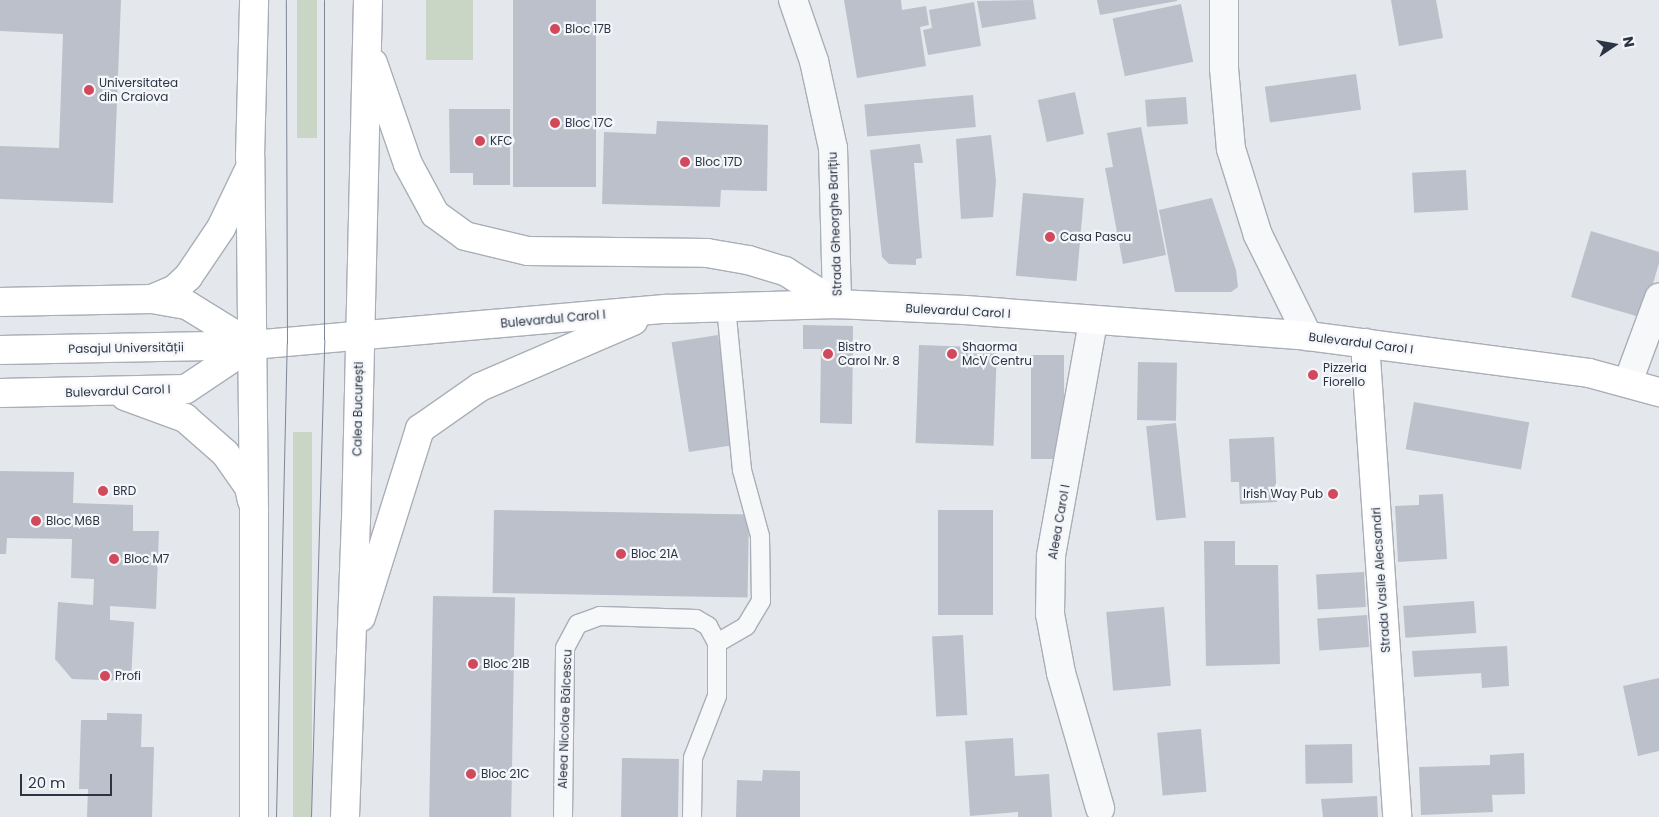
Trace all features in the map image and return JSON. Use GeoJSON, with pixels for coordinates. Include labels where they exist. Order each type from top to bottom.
{"type":"FeatureCollection","features":[{"type":"Feature","properties":{"kind":"main road"},"geometry":{"type":"LineString","coordinates":[[254,0],[250,167],[254,512],[254,817]]}},
{"type":"Feature","properties":{"kind":"main road","name":"Calea București"},"geometry":{"type":"LineString","coordinates":[[345,817],[356,521],[368,0]]}},
{"type":"Feature","properties":{"kind":"main road"},"geometry":{"type":"LineString","coordinates":[[368,47],[408,164],[435,214],[465,236],[528,251],[707,253],[748,260],[785,271],[837,304]]}},
{"type":"Feature","properties":{"kind":"main road"},"geometry":{"type":"LineString","coordinates":[[152,300],[175,289],[188,277],[221,228],[250,167]]}},
{"type":"Feature","properties":{"kind":"main road"},"geometry":{"type":"LineString","coordinates":[[0,302],[152,300],[187,305],[252,345]]}},
{"type":"Feature","properties":{"kind":"main road","name":"Bulevardul Carol I"},"geometry":{"type":"LineString","coordinates":[[0,393],[186,389],[252,345],[667,309],[837,304],[965,310],[1093,322],[1308,336],[1589,373],[1628,382],[1659,392]]}},
{"type":"Feature","properties":{"kind":"main road"},"geometry":{"type":"LineString","coordinates":[[350,652],[420,429],[480,387],[591,337],[667,309]]}},
{"type":"Feature","properties":{"kind":"main road","name":"Strada Vasile Alecsandri"},"geometry":{"type":"LineString","coordinates":[[1365,343],[1397,817]]}},
{"type":"Feature","properties":{"kind":"main road","name":"Pasajul Universității"},"geometry":{"type":"LineString","coordinates":[[0,350],[252,345]]}},
{"type":"Feature","properties":{"kind":"main road"},"geometry":{"type":"LineString","coordinates":[[115,392],[185,418],[224,453],[248,487],[254,512]]}},
{"type":"Feature","properties":{"kind":"street","name":"Strada Gheorghe Barițiu"},"geometry":{"type":"LineString","coordinates":[[793,0],[814,61],[833,148],[837,304]]}},
{"type":"Feature","properties":{"kind":"street"},"geometry":{"type":"LineString","coordinates":[[1224,0],[1224,68],[1231,149],[1258,236],[1308,336]]}},
{"type":"Feature","properties":{"kind":"street"},"geometry":{"type":"LineString","coordinates":[[1628,382],[1659,298]]}},
{"type":"Feature","properties":{"kind":"street","name":"Aleea Carol I"},"geometry":{"type":"LineString","coordinates":[[1093,322],[1051,556],[1050,614],[1060,673],[1100,808]]}},
{"type":"Feature","properties":{"kind":"lane"},"geometry":{"type":"LineString","coordinates":[[692,817],[693,758],[717,696],[717,643],[746,626],[761,601],[760,536],[742,470],[726,308]]}},
{"type":"Feature","properties":{"kind":"lane","name":"Aleea Nicolae Bălcescu"},"geometry":{"type":"LineString","coordinates":[[563,817],[565,648],[578,624],[600,616],[696,619],[708,626],[717,643]]}},
{"type":"Feature","properties":{"kind":"green space"},"geometry":{"type":"Polygon","coordinates":[[[297,0],[317,0],[317,138],[297,138],[297,0]]]}},
{"type":"Feature","properties":{"kind":"green space"},"geometry":{"type":"Polygon","coordinates":[[[426,0],[473,0],[473,60],[426,60],[426,0]]]}},
{"type":"Feature","properties":{"kind":"green space"},"geometry":{"type":"Polygon","coordinates":[[[293,432],[312,432],[312,817],[293,817],[293,432]]]}},
{"type":"Feature","properties":{"kind":"building","name":"Universitatea din Craiova"},"geometry":{"type":"Polygon","coordinates":[[[0,0],[121,0],[113,203],[0,199],[0,146],[59,148],[63,34],[0,31],[0,0]]]}},
{"type":"Feature","properties":{"kind":"building","name":"Bloc 17C"},"geometry":{"type":"Polygon","coordinates":[[[513,0],[596,0],[596,187],[513,187],[513,0]]]}},
{"type":"Feature","properties":{"kind":"building"},"geometry":{"type":"Polygon","coordinates":[[[844,0],[901,0],[902,10],[926,6],[929,25],[920,27],[926,66],[857,78],[844,0]]]}},
{"type":"Feature","properties":{"kind":"building"},"geometry":{"type":"Polygon","coordinates":[[[1033,0],[1036,19],[982,28],[977,1],[1033,0]]]}},
{"type":"Feature","properties":{"kind":"building"},"geometry":{"type":"Polygon","coordinates":[[[1097,0],[1177,0],[1177,1],[1100,15],[1097,0]]]}},
{"type":"Feature","properties":{"kind":"building"},"geometry":{"type":"Polygon","coordinates":[[[1391,0],[1436,0],[1443,38],[1399,46],[1391,0]]]}},
{"type":"Feature","properties":{"kind":"building"},"geometry":{"type":"Polygon","coordinates":[[[974,2],[981,46],[928,55],[923,30],[932,28],[929,10],[974,2]]]}},
{"type":"Feature","properties":{"kind":"building"},"geometry":{"type":"Polygon","coordinates":[[[1181,4],[1193,62],[1125,76],[1113,19],[1181,4]]]}},
{"type":"Feature","properties":{"kind":"building"},"geometry":{"type":"Polygon","coordinates":[[[1356,74],[1361,110],[1270,122],[1265,87],[1356,74]]]}},
{"type":"Feature","properties":{"kind":"building"},"geometry":{"type":"Polygon","coordinates":[[[1075,92],[1084,134],[1047,142],[1038,100],[1075,92]]]}},
{"type":"Feature","properties":{"kind":"building"},"geometry":{"type":"Polygon","coordinates":[[[973,95],[976,127],[867,136],[864,104],[973,95]]]}},
{"type":"Feature","properties":{"kind":"building"},"geometry":{"type":"Polygon","coordinates":[[[1186,97],[1188,124],[1147,127],[1145,100],[1186,97]]]}},
{"type":"Feature","properties":{"kind":"building","name":"KFC"},"geometry":{"type":"Polygon","coordinates":[[[449,109],[510,109],[510,185],[473,185],[473,173],[450,173],[449,109]]]}},
{"type":"Feature","properties":{"kind":"building","name":"Bloc 17D"},"geometry":{"type":"Polygon","coordinates":[[[657,121],[768,125],[767,191],[721,190],[720,207],[602,204],[604,132],[656,134],[657,121]]]}},
{"type":"Feature","properties":{"kind":"building"},"geometry":{"type":"Polygon","coordinates":[[[1141,127],[1166,255],[1123,264],[1105,168],[1113,167],[1107,133],[1141,127]]]}},
{"type":"Feature","properties":{"kind":"building"},"geometry":{"type":"Polygon","coordinates":[[[991,135],[996,181],[993,217],[961,219],[956,139],[991,135]]]}},
{"type":"Feature","properties":{"kind":"building"},"geometry":{"type":"Polygon","coordinates":[[[920,144],[923,163],[914,163],[922,258],[916,259],[916,265],[889,264],[882,257],[870,150],[920,144]]]}},
{"type":"Feature","properties":{"kind":"building"},"geometry":{"type":"Polygon","coordinates":[[[1466,170],[1468,210],[1414,213],[1412,173],[1466,170]]]}},
{"type":"Feature","properties":{"kind":"building","name":"Casa Pascu"},"geometry":{"type":"Polygon","coordinates":[[[1023,193],[1084,198],[1077,281],[1016,276],[1023,193]]]}},
{"type":"Feature","properties":{"kind":"building"},"geometry":{"type":"Polygon","coordinates":[[[1212,198],[1236,270],[1238,287],[1231,292],[1175,292],[1159,210],[1212,198]]]}},
{"type":"Feature","properties":{"kind":"building"},"geometry":{"type":"Polygon","coordinates":[[[1591,231],[1659,252],[1659,263],[1643,318],[1571,297],[1591,231]]]}},
{"type":"Feature","properties":{"kind":"building"},"geometry":{"type":"Polygon","coordinates":[[[803,325],[853,326],[852,424],[820,423],[821,349],[803,349],[803,325]]]}},
{"type":"Feature","properties":{"kind":"building"},"geometry":{"type":"Polygon","coordinates":[[[718,335],[735,445],[689,452],[672,342],[718,335]]]}},
{"type":"Feature","properties":{"kind":"building"},"geometry":{"type":"Polygon","coordinates":[[[919,345],[997,348],[994,446],[916,443],[919,345]]]}},
{"type":"Feature","properties":{"kind":"building"},"geometry":{"type":"Polygon","coordinates":[[[1031,355],[1064,355],[1064,459],[1031,459],[1031,355]]]}},
{"type":"Feature","properties":{"kind":"building"},"geometry":{"type":"Polygon","coordinates":[[[1138,362],[1177,363],[1176,421],[1137,420],[1138,362]]]}},
{"type":"Feature","properties":{"kind":"building"},"geometry":{"type":"Polygon","coordinates":[[[1414,402],[1529,422],[1521,470],[1406,449],[1414,402]]]}},
{"type":"Feature","properties":{"kind":"building"},"geometry":{"type":"Polygon","coordinates":[[[1176,423],[1186,517],[1156,521],[1146,426],[1176,423]]]}},
{"type":"Feature","properties":{"kind":"building"},"geometry":{"type":"Polygon","coordinates":[[[1274,437],[1277,502],[1240,504],[1239,482],[1231,482],[1229,439],[1274,437]]]}},
{"type":"Feature","properties":{"kind":"building"},"geometry":{"type":"Polygon","coordinates":[[[0,471],[74,472],[73,503],[133,505],[133,531],[159,531],[156,609],[110,606],[110,620],[134,622],[131,681],[72,679],[55,659],[58,602],[93,605],[94,579],[71,578],[72,539],[7,538],[6,554],[0,554],[0,471]]]}},
{"type":"Feature","properties":{"kind":"building"},"geometry":{"type":"Polygon","coordinates":[[[1443,494],[1447,559],[1398,562],[1395,506],[1419,505],[1419,495],[1443,494]]]}},
{"type":"Feature","properties":{"kind":"building","name":"Bloc 21A"},"geometry":{"type":"Polygon","coordinates":[[[494,510],[749,514],[748,597],[493,593],[494,510]]]}},
{"type":"Feature","properties":{"kind":"building"},"geometry":{"type":"Polygon","coordinates":[[[938,510],[993,510],[993,615],[938,615],[938,510]]]}},
{"type":"Feature","properties":{"kind":"building"},"geometry":{"type":"Polygon","coordinates":[[[1204,541],[1235,541],[1235,565],[1278,565],[1280,664],[1206,666],[1204,541]]]}},
{"type":"Feature","properties":{"kind":"building"},"geometry":{"type":"Polygon","coordinates":[[[1364,572],[1366,607],[1318,609],[1316,575],[1364,572]]]}},
{"type":"Feature","properties":{"kind":"building","name":"Bloc 21B"},"geometry":{"type":"Polygon","coordinates":[[[433,596],[515,597],[511,817],[429,817],[433,596]]]}},
{"type":"Feature","properties":{"kind":"building"},"geometry":{"type":"Polygon","coordinates":[[[1474,601],[1476,633],[1405,638],[1403,606],[1474,601]]]}},
{"type":"Feature","properties":{"kind":"building"},"geometry":{"type":"Polygon","coordinates":[[[1164,607],[1171,686],[1113,691],[1106,612],[1164,607]]]}},
{"type":"Feature","properties":{"kind":"building"},"geometry":{"type":"Polygon","coordinates":[[[1367,615],[1369,647],[1319,650],[1317,618],[1367,615]]]}},
{"type":"Feature","properties":{"kind":"building"},"geometry":{"type":"Polygon","coordinates":[[[963,635],[967,715],[936,717],[932,637],[963,635]]]}},
{"type":"Feature","properties":{"kind":"building"},"geometry":{"type":"Polygon","coordinates":[[[1507,646],[1509,686],[1482,688],[1481,673],[1414,677],[1412,651],[1507,646]]]}},
{"type":"Feature","properties":{"kind":"building"},"geometry":{"type":"Polygon","coordinates":[[[1659,678],[1659,751],[1638,756],[1623,686],[1659,678]]]}},
{"type":"Feature","properties":{"kind":"building"},"geometry":{"type":"Polygon","coordinates":[[[107,713],[142,714],[141,747],[154,747],[152,817],[87,817],[88,789],[79,789],[81,720],[107,720],[107,713]]]}},
{"type":"Feature","properties":{"kind":"building"},"geometry":{"type":"Polygon","coordinates":[[[1201,729],[1206,792],[1163,796],[1157,733],[1201,729]]]}},
{"type":"Feature","properties":{"kind":"building"},"geometry":{"type":"Polygon","coordinates":[[[1013,738],[1015,776],[1049,774],[1052,817],[1018,817],[1018,812],[970,816],[965,741],[1013,738]]]}},
{"type":"Feature","properties":{"kind":"building"},"geometry":{"type":"Polygon","coordinates":[[[1352,744],[1353,783],[1306,784],[1305,745],[1352,744]]]}},
{"type":"Feature","properties":{"kind":"building"},"geometry":{"type":"Polygon","coordinates":[[[1524,753],[1525,794],[1492,795],[1493,812],[1421,815],[1419,767],[1490,765],[1490,755],[1524,753]]]}},
{"type":"Feature","properties":{"kind":"building"},"geometry":{"type":"Polygon","coordinates":[[[622,758],[679,759],[678,817],[621,817],[622,758]]]}},
{"type":"Feature","properties":{"kind":"building"},"geometry":{"type":"Polygon","coordinates":[[[763,770],[800,771],[800,817],[736,817],[737,780],[762,781],[763,770]]]}},
{"type":"Feature","properties":{"kind":"building"},"geometry":{"type":"Polygon","coordinates":[[[1377,796],[1378,817],[1323,817],[1321,799],[1377,796]]]}},
{"type":"Feature","properties":{"kind":"tram line"},"geometry":{"type":"LineString","coordinates":[[276,817],[287,343],[286,0]]}},
{"type":"Feature","properties":{"kind":"tram line"},"geometry":{"type":"LineString","coordinates":[[311,817],[324,339],[324,0]]}},
{"type":"Feature","properties":{"kind":"place","name":"Bloc 17B"},"geometry":{"type":"Point","coordinates":[555,29]}},
{"type":"Feature","properties":{"kind":"place","name":"Universitatea din Craiova"},"geometry":{"type":"Point","coordinates":[89,90]}},
{"type":"Feature","properties":{"kind":"place","name":"Bloc 17C"},"geometry":{"type":"Point","coordinates":[555,123]}},
{"type":"Feature","properties":{"kind":"place","name":"KFC"},"geometry":{"type":"Point","coordinates":[480,141]}},
{"type":"Feature","properties":{"kind":"place","name":"Bloc 17D"},"geometry":{"type":"Point","coordinates":[685,162]}},
{"type":"Feature","properties":{"kind":"place","name":"Casa Pascu"},"geometry":{"type":"Point","coordinates":[1050,237]}},
{"type":"Feature","properties":{"kind":"place","name":"Bistro Carol Nr. 8"},"geometry":{"type":"Point","coordinates":[828,354]}},
{"type":"Feature","properties":{"kind":"place","name":"Shaorma McV Centru"},"geometry":{"type":"Point","coordinates":[952,354]}},
{"type":"Feature","properties":{"kind":"place","name":"Pizzeria Fiorello"},"geometry":{"type":"Point","coordinates":[1313,375]}},
{"type":"Feature","properties":{"kind":"place","name":"BRD"},"geometry":{"type":"Point","coordinates":[103,491]}},
{"type":"Feature","properties":{"kind":"place","name":"Irish Way Pub"},"geometry":{"type":"Point","coordinates":[1333,494]}},
{"type":"Feature","properties":{"kind":"place","name":"Bloc M6B"},"geometry":{"type":"Point","coordinates":[36,521]}},
{"type":"Feature","properties":{"kind":"place","name":"Bloc 21A"},"geometry":{"type":"Point","coordinates":[621,554]}},
{"type":"Feature","properties":{"kind":"place","name":"Bloc M7"},"geometry":{"type":"Point","coordinates":[114,559]}},
{"type":"Feature","properties":{"kind":"place","name":"Bloc 21B"},"geometry":{"type":"Point","coordinates":[473,664]}},
{"type":"Feature","properties":{"kind":"place","name":"Profi"},"geometry":{"type":"Point","coordinates":[105,676]}},
{"type":"Feature","properties":{"kind":"place","name":"Bloc 21C"},"geometry":{"type":"Point","coordinates":[471,774]}}]}
